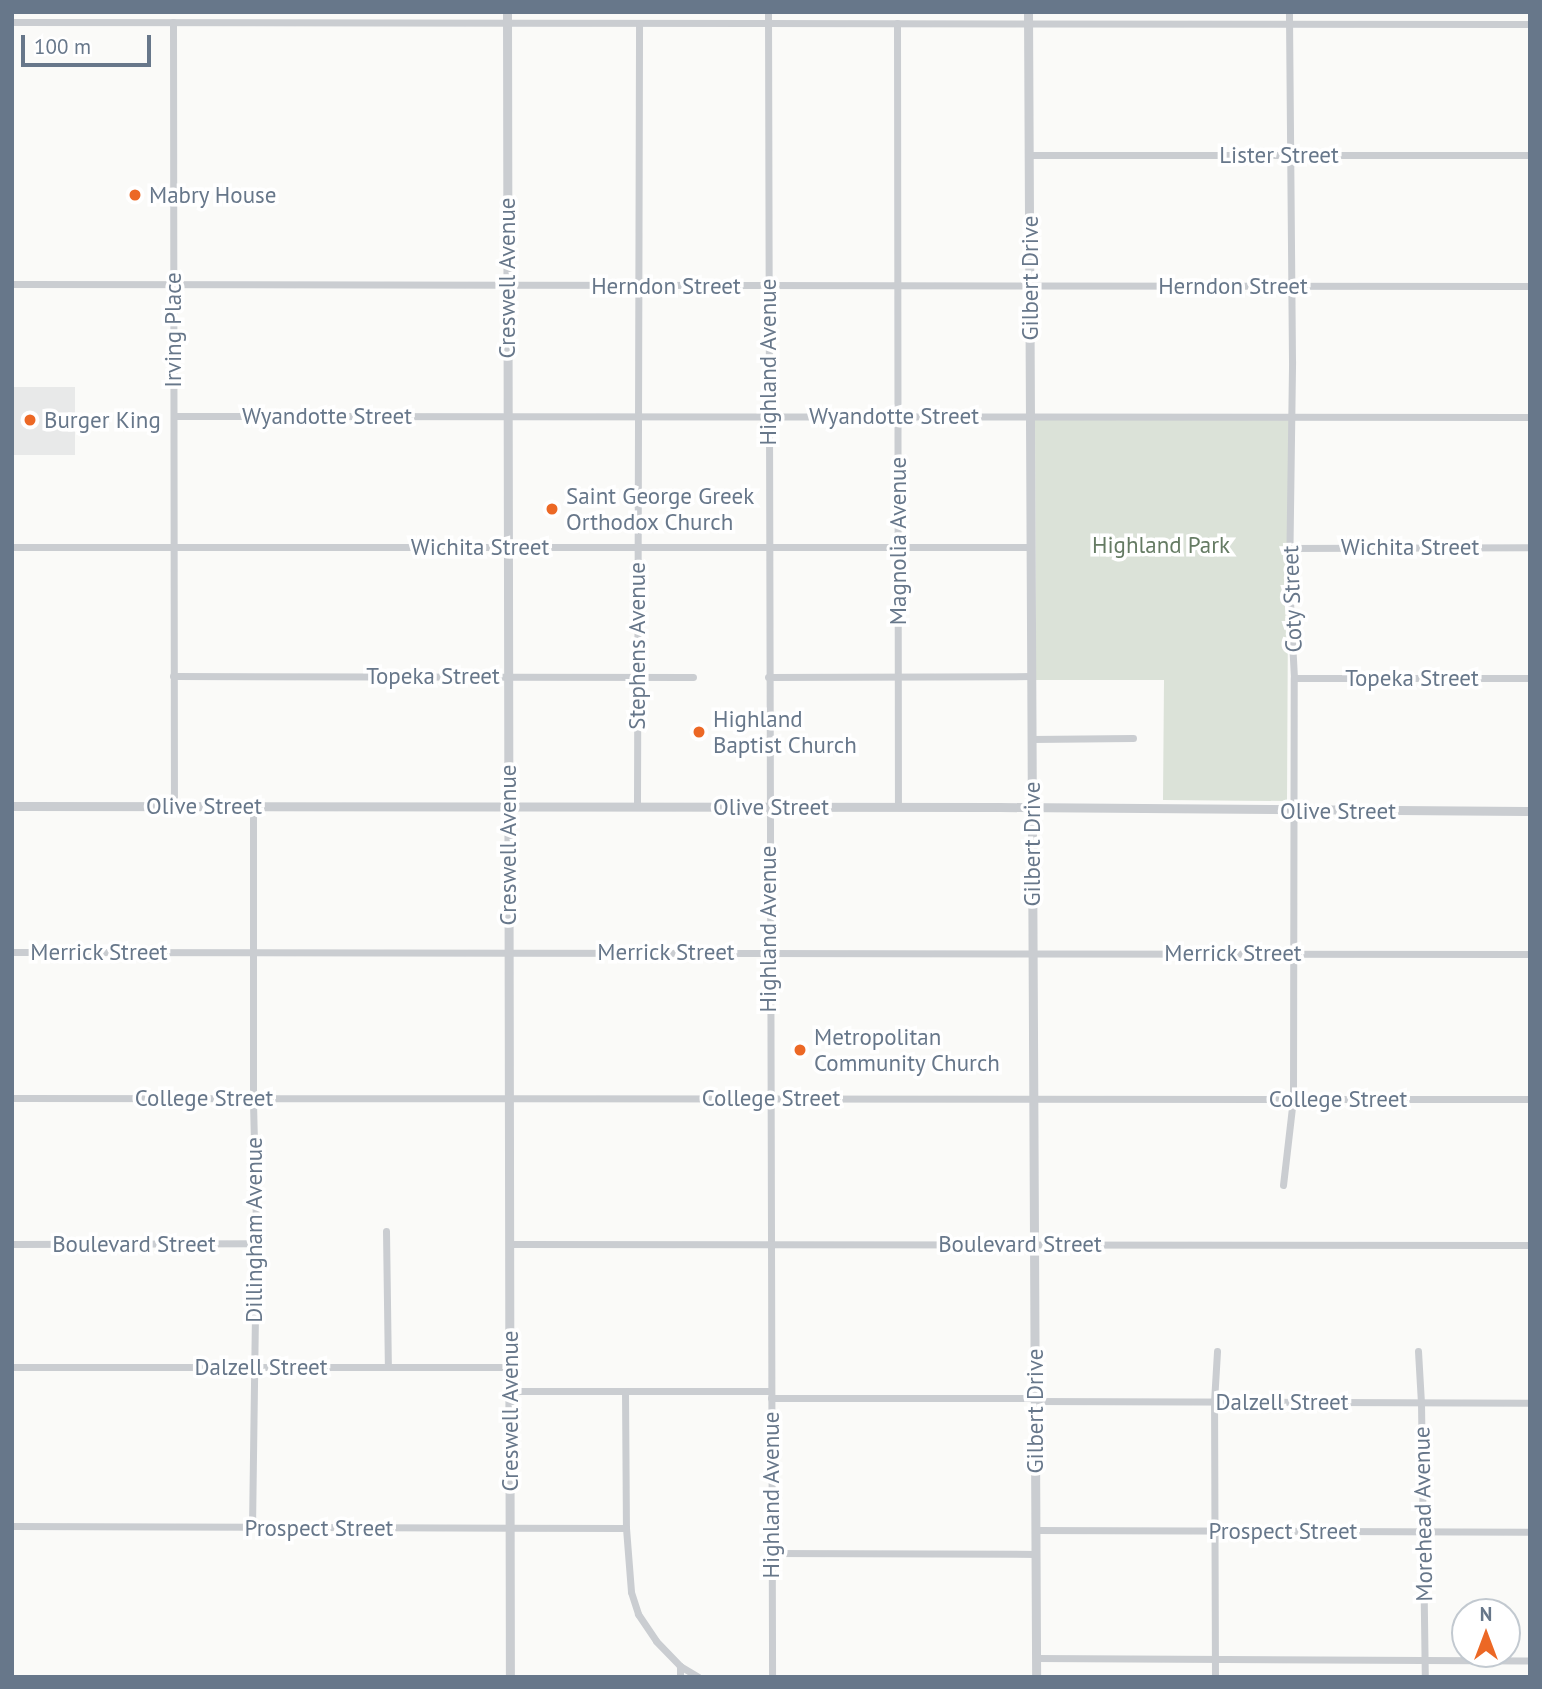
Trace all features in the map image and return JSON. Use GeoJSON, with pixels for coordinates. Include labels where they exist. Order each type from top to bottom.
{"type":"FeatureCollection","features":[{"type":"Feature","properties":{"kind":"street"},"geometry":{"type":"LineString","coordinates":[[104,12],[104,22]]}},
{"type":"Feature","properties":{"kind":"street"},"geometry":{"type":"LineString","coordinates":[[245,12],[245,22]]}},
{"type":"Feature","properties":{"kind":"street","name":"Highland Avenue"},"geometry":{"type":"LineString","coordinates":[[768,12],[768,952],[772,1677]]}},
{"type":"Feature","properties":{"kind":"street","name":"Gilbert Drive"},"geometry":{"type":"LineString","coordinates":[[1028,12],[1036,1677]]}},
{"type":"Feature","properties":{"kind":"street","name":"Coty Street"},"geometry":{"type":"LineString","coordinates":[[1283,1185],[1293,1098],[1294,678],[1289,548],[1289,12]]}},
{"type":"Feature","properties":{"kind":"street"},"geometry":{"type":"LineString","coordinates":[[12,22],[245,22],[507,17],[639,23],[1530,24]]}},
{"type":"Feature","properties":{"kind":"street","name":"Creswell Avenue"},"geometry":{"type":"LineString","coordinates":[[507,17],[510,1677]]}},
{"type":"Feature","properties":{"kind":"street","name":"Irving Place"},"geometry":{"type":"LineString","coordinates":[[173,22],[174,806]]}},
{"type":"Feature","properties":{"kind":"street","name":"Stephens Avenue"},"geometry":{"type":"LineString","coordinates":[[637,806],[639,23]]}},
{"type":"Feature","properties":{"kind":"street","name":"Magnolia Avenue"},"geometry":{"type":"LineString","coordinates":[[897,23],[898,807]]}},
{"type":"Feature","properties":{"kind":"street","name":"Lister Street"},"geometry":{"type":"LineString","coordinates":[[1029,155],[1530,155]]}},
{"type":"Feature","properties":{"kind":"street","name":"Herndon Street"},"geometry":{"type":"LineString","coordinates":[[12,284],[1530,286]]}},
{"type":"Feature","properties":{"kind":"street","name":"Wyandotte Street"},"geometry":{"type":"LineString","coordinates":[[174,416],[1530,417]]}},
{"type":"Feature","properties":{"kind":"street","name":"Wichita Street"},"geometry":{"type":"LineString","coordinates":[[12,547],[1031,547]]}},
{"type":"Feature","properties":{"kind":"street","name":"Wichita Street"},"geometry":{"type":"LineString","coordinates":[[1289,548],[1530,547]]}},
{"type":"Feature","properties":{"kind":"street","name":"Topeka Street"},"geometry":{"type":"LineString","coordinates":[[173,676],[693,677]]}},
{"type":"Feature","properties":{"kind":"street"},"geometry":{"type":"LineString","coordinates":[[768,677],[1031,676]]}},
{"type":"Feature","properties":{"kind":"street","name":"Topeka Street"},"geometry":{"type":"LineString","coordinates":[[1294,678],[1530,678]]}},
{"type":"Feature","properties":{"kind":"street"},"geometry":{"type":"LineString","coordinates":[[1032,739],[1133,738]]}},
{"type":"Feature","properties":{"kind":"street","name":"Olive Street"},"geometry":{"type":"LineString","coordinates":[[12,806],[1530,811]]}},
{"type":"Feature","properties":{"kind":"street","name":"Dillingham Avenue"},"geometry":{"type":"LineString","coordinates":[[251,1528],[256,1243],[253,806]]}},
{"type":"Feature","properties":{"kind":"street","name":"Merrick Street"},"geometry":{"type":"LineString","coordinates":[[12,952],[1530,954]]}},
{"type":"Feature","properties":{"kind":"street","name":"College Street"},"geometry":{"type":"LineString","coordinates":[[12,1098],[1530,1099]]}},
{"type":"Feature","properties":{"kind":"street"},"geometry":{"type":"LineString","coordinates":[[386,1231],[388,1367]]}},
{"type":"Feature","properties":{"kind":"street","name":"Boulevard Street"},"geometry":{"type":"LineString","coordinates":[[12,1244],[256,1243]]}},
{"type":"Feature","properties":{"kind":"street","name":"Boulevard Street"},"geometry":{"type":"LineString","coordinates":[[510,1244],[1530,1245]]}},
{"type":"Feature","properties":{"kind":"street"},"geometry":{"type":"LineString","coordinates":[[1215,1677],[1213,1530],[1217,1351]]}},
{"type":"Feature","properties":{"kind":"street","name":"Morehead Avenue"},"geometry":{"type":"LineString","coordinates":[[1418,1351],[1422,1403],[1425,1677]]}},
{"type":"Feature","properties":{"kind":"street","name":"Dalzell Street"},"geometry":{"type":"LineString","coordinates":[[12,1367],[509,1367]]}},
{"type":"Feature","properties":{"kind":"street","name":"Dalzell Street"},"geometry":{"type":"LineString","coordinates":[[509,1391],[1035,1400],[1530,1403]]}},
{"type":"Feature","properties":{"kind":"street"},"geometry":{"type":"LineString","coordinates":[[625,1391],[627,1569],[634,1604],[656,1641],[680,1666],[698,1677]]}},
{"type":"Feature","properties":{"kind":"street","name":"Prospect Street"},"geometry":{"type":"LineString","coordinates":[[12,1526],[626,1528]]}},
{"type":"Feature","properties":{"kind":"street","name":"Prospect Street"},"geometry":{"type":"LineString","coordinates":[[1035,1530],[1530,1532]]}},
{"type":"Feature","properties":{"kind":"street"},"geometry":{"type":"LineString","coordinates":[[771,1553],[1035,1554]]}},
{"type":"Feature","properties":{"kind":"street"},"geometry":{"type":"LineString","coordinates":[[1036,1658],[1530,1661]]}},
{"type":"Feature","properties":{"kind":"street"},"geometry":{"type":"LineString","coordinates":[[680,1666],[680,1677]]}},
{"type":"Feature","properties":{"kind":"shaded area"},"geometry":{"type":"Polygon","coordinates":[[[12,387],[75,387],[75,455],[12,455],[12,387]]]}},
{"type":"Feature","properties":{"kind":"green space","name":"Highland Park"},"geometry":{"type":"Polygon","coordinates":[[[1035,419],[1289,419],[1287,801],[1163,800],[1164,680],[1036,680],[1035,419]]]}},
{"type":"Feature","properties":{"kind":"place","name":"Mabry House"},"geometry":{"type":"Point","coordinates":[135,195]}},
{"type":"Feature","properties":{"kind":"place","name":"Burger King"},"geometry":{"type":"Point","coordinates":[30,420]}},
{"type":"Feature","properties":{"kind":"place","name":"Saint George Greek Orthodox Church"},"geometry":{"type":"Point","coordinates":[552,509]}},
{"type":"Feature","properties":{"kind":"place","name":"Highland Baptist Church"},"geometry":{"type":"Point","coordinates":[699,732]}},
{"type":"Feature","properties":{"kind":"place","name":"Metropolitan Community Church"},"geometry":{"type":"Point","coordinates":[800,1050]}}]}
